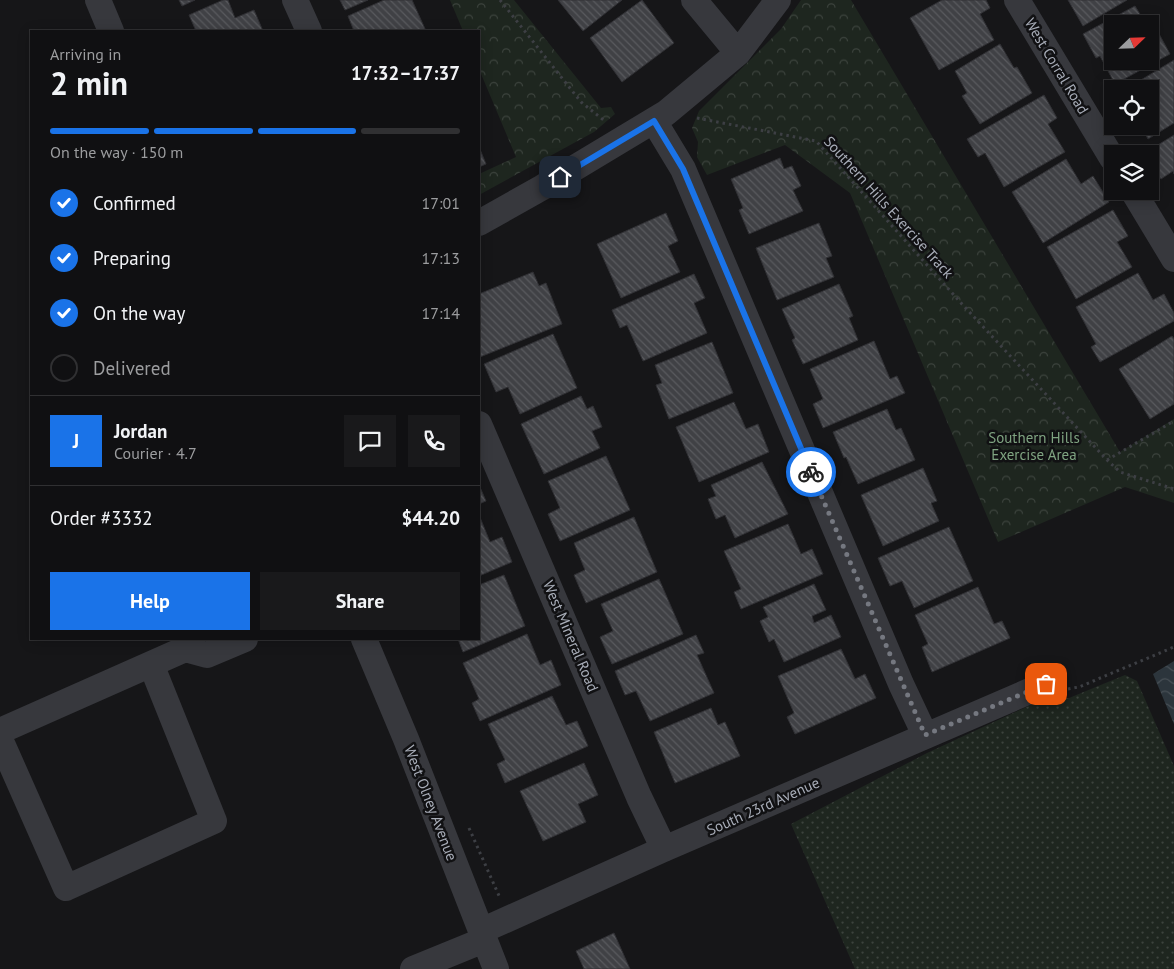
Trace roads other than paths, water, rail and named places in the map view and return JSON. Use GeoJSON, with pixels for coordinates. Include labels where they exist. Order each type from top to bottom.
{"type":"FeatureCollection","features":[{"type":"Feature","properties":{"kind":"street"},"geometry":{"type":"LineString","coordinates":[[98,0],[111,30]]}},
{"type":"Feature","properties":{"kind":"street"},"geometry":{"type":"LineString","coordinates":[[295,0],[309,30]]}},
{"type":"Feature","properties":{"kind":"street"},"geometry":{"type":"LineString","coordinates":[[694,0],[738,53]]}},
{"type":"Feature","properties":{"kind":"street"},"geometry":{"type":"LineString","coordinates":[[480,222],[662,116],[738,53],[778,0]]}},
{"type":"Feature","properties":{"kind":"street","name":"West Corral Road"},"geometry":{"type":"LineString","coordinates":[[1017,0],[1104,145]]}},
{"type":"Feature","properties":{"kind":"street"},"geometry":{"type":"LineString","coordinates":[[662,116],[901,684],[925,735]]}},
{"type":"Feature","properties":{"kind":"street"},"geometry":{"type":"LineString","coordinates":[[1138,200],[1174,259]]}},
{"type":"Feature","properties":{"kind":"street","name":"West Mineral Road"},"geometry":{"type":"LineString","coordinates":[[480,426],[639,797],[664,849]]}},
{"type":"Feature","properties":{"kind":"street"},"geometry":{"type":"LineString","coordinates":[[0,731],[151,664],[187,644],[207,655],[243,640]]}},
{"type":"Feature","properties":{"kind":"street","name":"West Olney Avenue"},"geometry":{"type":"LineString","coordinates":[[364,640],[406,739],[496,969]]}},
{"type":"Feature","properties":{"kind":"street"},"geometry":{"type":"LineString","coordinates":[[0,739],[66,888],[214,821],[151,664]]}},
{"type":"Feature","properties":{"kind":"street","name":"South 23rd Avenue"},"geometry":{"type":"LineString","coordinates":[[413,969],[664,849],[1046,684]]}},
{"type":"Feature","properties":{"kind":"water"},"geometry":{"type":"Polygon","coordinates":[[[1174,661],[1174,724],[1153,674],[1174,661]]]}},
{"type":"Feature","properties":{"kind":"park label","name":"Southern Hills Exercise Area"},"geometry":{"type":"Point","coordinates":[1034,446]}}]}
